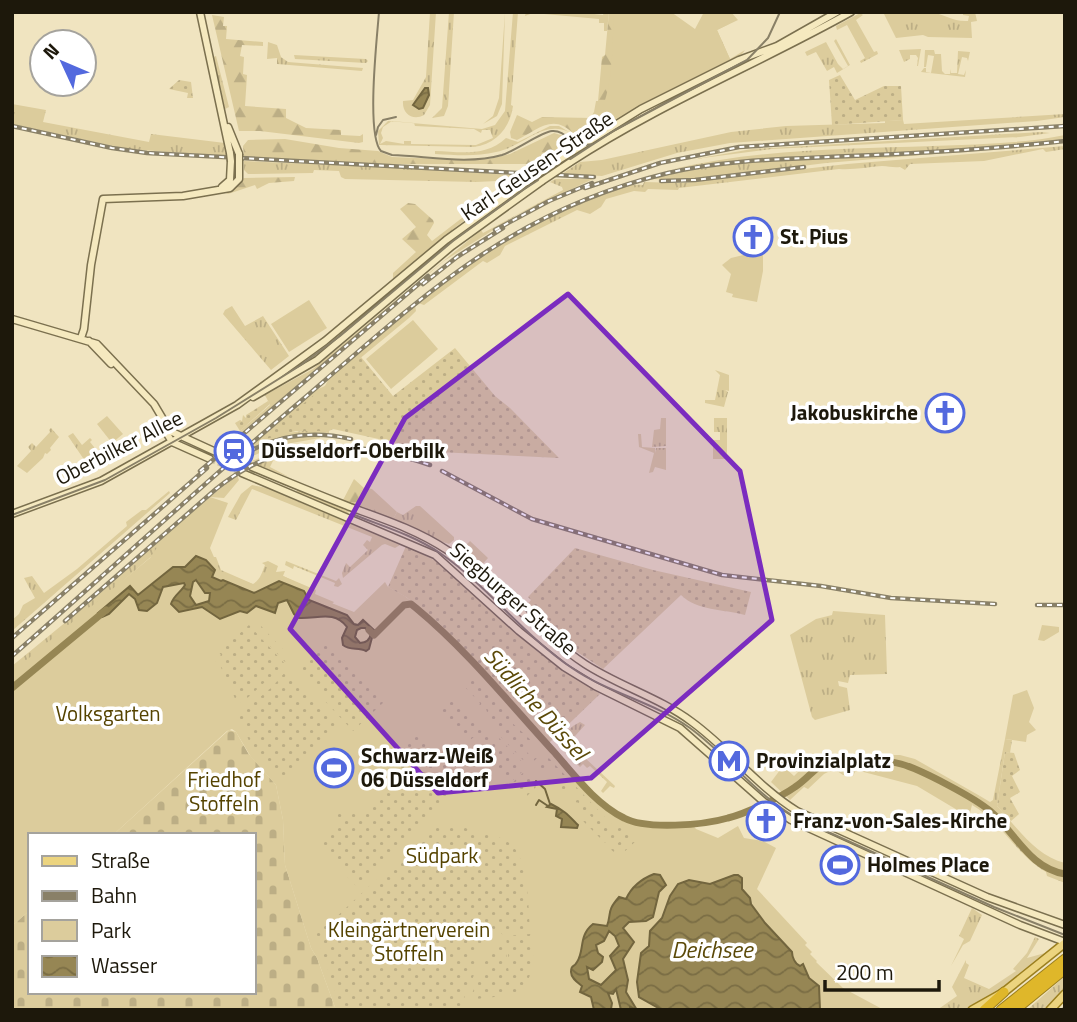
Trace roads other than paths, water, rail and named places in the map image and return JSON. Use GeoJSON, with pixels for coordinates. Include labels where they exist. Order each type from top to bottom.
{"type":"FeatureCollection","features":[{"type":"Feature","properties":{"kind":"highway"},"geometry":{"type":"LineString","coordinates":[[988,1008],[1013,1006],[1065,958]]}},
{"type":"Feature","properties":{"kind":"highway"},"geometry":{"type":"LineString","coordinates":[[1001,1010],[1013,1006],[1065,969]]}},
{"type":"Feature","properties":{"kind":"highway"},"geometry":{"type":"LineString","coordinates":[[1024,1010],[1042,987]]}},
{"type":"Feature","properties":{"kind":"highway"},"geometry":{"type":"LineString","coordinates":[[988,1008],[1004,992]]}},
{"type":"Feature","properties":{"kind":"main road"},"geometry":{"type":"LineString","coordinates":[[200,12],[231,157],[231,174],[227,184],[217,189]]}},
{"type":"Feature","properties":{"kind":"main road","name":"Karl-Geusen-Straße"},"geometry":{"type":"LineString","coordinates":[[267,387],[446,240],[554,163],[629,115],[739,60],[806,34],[837,12]]}},
{"type":"Feature","properties":{"kind":"main road","name":"Karl-Geusen-Straße"},"geometry":{"type":"LineString","coordinates":[[267,387],[317,360],[452,246],[542,181],[617,132],[851,12]]}},
{"type":"Feature","properties":{"kind":"main road"},"geometry":{"type":"LineString","coordinates":[[675,102],[675,95],[698,80]]}},
{"type":"Feature","properties":{"kind":"main road"},"geometry":{"type":"LineString","coordinates":[[210,459],[172,442],[148,403],[85,339],[84,331],[91,265],[103,200],[110,197],[183,196],[232,187],[240,175],[239,158],[223,116]]}},
{"type":"Feature","properties":{"kind":"main road"},"geometry":{"type":"LineString","coordinates":[[12,319],[85,339],[105,351],[154,404],[170,431],[218,453]]}},
{"type":"Feature","properties":{"kind":"main road"},"geometry":{"type":"LineString","coordinates":[[269,374],[325,341]]}},
{"type":"Feature","properties":{"kind":"main road","name":"Oberbilker Allee"},"geometry":{"type":"LineString","coordinates":[[12,514],[101,481],[267,387]]}},
{"type":"Feature","properties":{"kind":"main road"},"geometry":{"type":"LineString","coordinates":[[196,444],[192,436],[198,428]]}},
{"type":"Feature","properties":{"kind":"main road","name":"Siegburger Straße"},"geometry":{"type":"LineString","coordinates":[[252,467],[435,542],[467,565],[568,652],[606,677],[691,720],[779,799],[797,811],[998,902],[1065,925]]}},
{"type":"Feature","properties":{"kind":"main road","name":"Siegburger Straße"},"geometry":{"type":"LineString","coordinates":[[242,473],[435,555],[541,649],[575,674],[673,724],[769,805],[864,854],[1065,942]]}},
{"type":"Feature","properties":{"kind":"main road"},"geometry":{"type":"LineString","coordinates":[[604,690],[606,677]]}},
{"type":"Feature","properties":{"kind":"main road"},"geometry":{"type":"LineString","coordinates":[[648,711],[650,704],[664,704]]}},
{"type":"Feature","properties":{"kind":"main road"},"geometry":{"type":"LineString","coordinates":[[673,724],[685,727],[691,720]]}},
{"type":"Feature","properties":{"kind":"main road"},"geometry":{"type":"LineString","coordinates":[[753,792],[761,783]]}},
{"type":"Feature","properties":{"kind":"main road"},"geometry":{"type":"LineString","coordinates":[[817,832],[822,827],[834,829]]}},
{"type":"Feature","properties":{"kind":"main road"},"geometry":{"type":"LineString","coordinates":[[864,854],[868,848],[881,850]]}},
{"type":"Feature","properties":{"kind":"main road"},"geometry":{"type":"LineString","coordinates":[[897,868],[911,871],[914,864]]}},
{"type":"Feature","properties":{"kind":"main road"},"geometry":{"type":"LineString","coordinates":[[987,909],[988,903],[998,902]]}},
{"type":"Feature","properties":{"kind":"main road"},"geometry":{"type":"LineString","coordinates":[[1010,920],[1023,919],[1025,914],[1022,911]]}},
{"type":"Feature","properties":{"kind":"main road"},"geometry":{"type":"LineString","coordinates":[[1051,937],[1055,944],[1054,951]]}},
{"type":"Feature","properties":{"kind":"main road"},"geometry":{"type":"LineString","coordinates":[[972,1010],[1004,992],[1065,942]]}},
{"type":"Feature","properties":{"kind":"main road"},"geometry":{"type":"LineString","coordinates":[[1050,1010],[1065,997]]}},
{"type":"Feature","properties":{"kind":"water"},"geometry":{"type":"Polygon","coordinates":[[[425,88],[428,88],[429,95],[423,108],[419,109],[413,105],[425,88]]]}},
{"type":"Feature","properties":{"kind":"water"},"geometry":{"type":"Polygon","coordinates":[[[196,556],[206,560],[215,570],[212,577],[254,593],[279,581],[304,591],[309,600],[347,615],[354,624],[358,625],[363,620],[374,630],[369,649],[366,651],[346,647],[342,638],[347,627],[342,622],[325,616],[299,618],[287,600],[278,603],[275,613],[256,606],[247,613],[240,611],[220,619],[202,607],[179,612],[171,604],[184,583],[163,587],[157,603],[147,611],[139,610],[135,599],[129,594],[109,614],[102,617],[98,613],[130,586],[138,595],[173,567],[185,567],[196,556]],[[196,580],[193,582],[190,596],[196,605],[209,601],[210,593],[205,593],[196,580]],[[361,628],[357,630],[355,637],[360,643],[367,641],[371,633],[361,628]]]}},
{"type":"Feature","properties":{"kind":"water"},"geometry":{"type":"Polygon","coordinates":[[[551,804],[569,816],[578,825],[577,828],[561,827],[562,819],[556,816],[557,809],[547,807],[551,804]]]}},
{"type":"Feature","properties":{"kind":"water"},"geometry":{"type":"Polygon","coordinates":[[[660,875],[666,885],[659,892],[653,917],[646,921],[629,922],[623,928],[634,942],[623,959],[628,980],[626,992],[637,1010],[630,1007],[630,1010],[621,1010],[616,989],[613,994],[608,993],[611,1009],[594,1010],[591,997],[580,992],[582,986],[573,978],[571,972],[579,957],[585,933],[593,924],[607,926],[611,909],[619,897],[626,899],[637,884],[649,876],[660,875]],[[609,931],[604,941],[596,945],[598,953],[603,957],[602,962],[593,970],[587,967],[589,979],[601,985],[616,970],[610,956],[619,946],[615,936],[609,931]]]}},
{"type":"Feature","properties":{"kind":"water","name":"Deichsee"},"geometry":{"type":"Polygon","coordinates":[[[734,875],[742,878],[742,889],[765,923],[792,952],[797,964],[803,964],[809,978],[819,986],[820,1010],[662,1010],[639,997],[637,982],[641,953],[649,946],[650,931],[662,918],[670,896],[678,884],[689,880],[710,884],[734,875]]]}},
{"type":"Feature","properties":{"kind":"waterway","name":"Südliche Düssel"},"geometry":{"type":"LineString","coordinates":[[369,630],[374,635],[404,605],[411,604],[471,660],[595,797],[614,812],[634,822],[675,825],[728,818],[781,796],[833,759],[877,760],[910,767],[972,799],[990,811],[1032,857],[1042,865],[1065,874]]}},
{"type":"Feature","properties":{"kind":"waterway","name":"Südliche Düssel"},"geometry":{"type":"LineString","coordinates":[[12,688],[106,610]]}},
{"type":"Feature","properties":{"kind":"waterway"},"geometry":{"type":"LineString","coordinates":[[536,781],[545,789],[550,804]]}},
{"type":"Feature","properties":{"kind":"waterway"},"geometry":{"type":"LineString","coordinates":[[536,805],[539,800],[548,806]]}},
{"type":"Feature","properties":{"kind":"tunnel"},"geometry":{"type":"LineString","coordinates":[[218,453],[252,467]]}},
{"type":"Feature","properties":{"kind":"tunnel"},"geometry":{"type":"LineString","coordinates":[[210,459],[242,473]]}},
{"type":"Feature","properties":{"kind":"tram line"},"geometry":{"type":"LineString","coordinates":[[379,12],[373,107],[374,126],[381,151],[392,155],[447,159],[489,158],[508,153],[552,131],[560,132],[580,146],[593,144]]}},
{"type":"Feature","properties":{"kind":"tram line"},"geometry":{"type":"LineString","coordinates":[[12,515],[105,480],[216,418],[301,365],[340,336],[453,241],[523,190],[615,130],[747,60],[768,38],[780,12]]}},
{"type":"Feature","properties":{"kind":"tram line"},"geometry":{"type":"LineString","coordinates":[[376,135],[383,120],[396,117]]}},
{"type":"Feature","properties":{"kind":"tram line"},"geometry":{"type":"LineString","coordinates":[[352,514],[408,536],[440,553],[474,580],[554,655],[586,677],[661,711],[690,728],[754,786],[795,817],[994,907],[1065,935]]}},
{"type":"Feature","properties":{"kind":"tram line"},"geometry":{"type":"LineString","coordinates":[[1061,1010],[1065,1007]]}},
{"type":"Feature","properties":{"kind":"railway"},"geometry":{"type":"LineString","coordinates":[[12,126],[147,153],[594,177]]}},
{"type":"Feature","properties":{"kind":"railway"},"geometry":{"type":"LineString","coordinates":[[585,188],[660,163],[739,147],[1065,126]]}},
{"type":"Feature","properties":{"kind":"railway"},"geometry":{"type":"LineString","coordinates":[[12,656],[229,463],[428,293],[470,262],[561,210],[612,189],[690,168],[736,162],[958,150],[1065,141]]}},
{"type":"Feature","properties":{"kind":"railway"},"geometry":{"type":"LineString","coordinates":[[661,181],[695,180],[804,167]]}},
{"type":"Feature","properties":{"kind":"railway"},"geometry":{"type":"LineString","coordinates":[[495,230],[549,201],[592,183]]}},
{"type":"Feature","properties":{"kind":"railway"},"geometry":{"type":"LineString","coordinates":[[423,284],[457,257],[503,228]]}},
{"type":"Feature","properties":{"kind":"railway"},"geometry":{"type":"LineString","coordinates":[[200,471],[428,276]]}},
{"type":"Feature","properties":{"kind":"railway"},"geometry":{"type":"LineString","coordinates":[[250,451],[274,441],[299,436],[325,435],[351,439]]}},
{"type":"Feature","properties":{"kind":"railway"},"geometry":{"type":"LineString","coordinates":[[65,621],[216,489],[241,471],[266,459],[318,447],[345,447],[373,450],[430,465]]}},
{"type":"Feature","properties":{"kind":"railway"},"geometry":{"type":"LineString","coordinates":[[12,638],[207,468]]}},
{"type":"Feature","properties":{"kind":"railway"},"geometry":{"type":"LineString","coordinates":[[442,471],[532,519],[722,575],[821,586],[891,598],[995,604]]}},
{"type":"Feature","properties":{"kind":"railway"},"geometry":{"type":"LineString","coordinates":[[1037,605],[1065,605]]}},
{"type":"Feature","properties":{"kind":"place","name":"St. Pius"},"geometry":{"type":"Point","coordinates":[753,237]}},
{"type":"Feature","properties":{"kind":"place","name":"Jakobuskirche"},"geometry":{"type":"Point","coordinates":[945,413]}},
{"type":"Feature","properties":{"kind":"place","name":"Düsseldorf-Oberbilk"},"geometry":{"type":"Point","coordinates":[234,451]}},
{"type":"Feature","properties":{"kind":"place","name":"Provinzialplatz"},"geometry":{"type":"Point","coordinates":[729,761]}},
{"type":"Feature","properties":{"kind":"place","name":"Schwarz-Weiß 06 Düsseldorf"},"geometry":{"type":"Point","coordinates":[334,768]}},
{"type":"Feature","properties":{"kind":"place","name":"Franz-von-Sales-Kirche"},"geometry":{"type":"Point","coordinates":[766,821]}},
{"type":"Feature","properties":{"kind":"place","name":"Holmes Place"},"geometry":{"type":"Point","coordinates":[840,865]}},
{"type":"Feature","properties":{"kind":"park label","name":"Volksgarten"},"geometry":{"type":"Point","coordinates":[108,714]}},
{"type":"Feature","properties":{"kind":"park label","name":"Friedhof Stoffeln"},"geometry":{"type":"Point","coordinates":[224,792]}},
{"type":"Feature","properties":{"kind":"park label","name":"Südpark"},"geometry":{"type":"Point","coordinates":[442,856]}},
{"type":"Feature","properties":{"kind":"park label","name":"Kleingärtnerverein Stoffeln"},"geometry":{"type":"Point","coordinates":[409,942]}}]}
